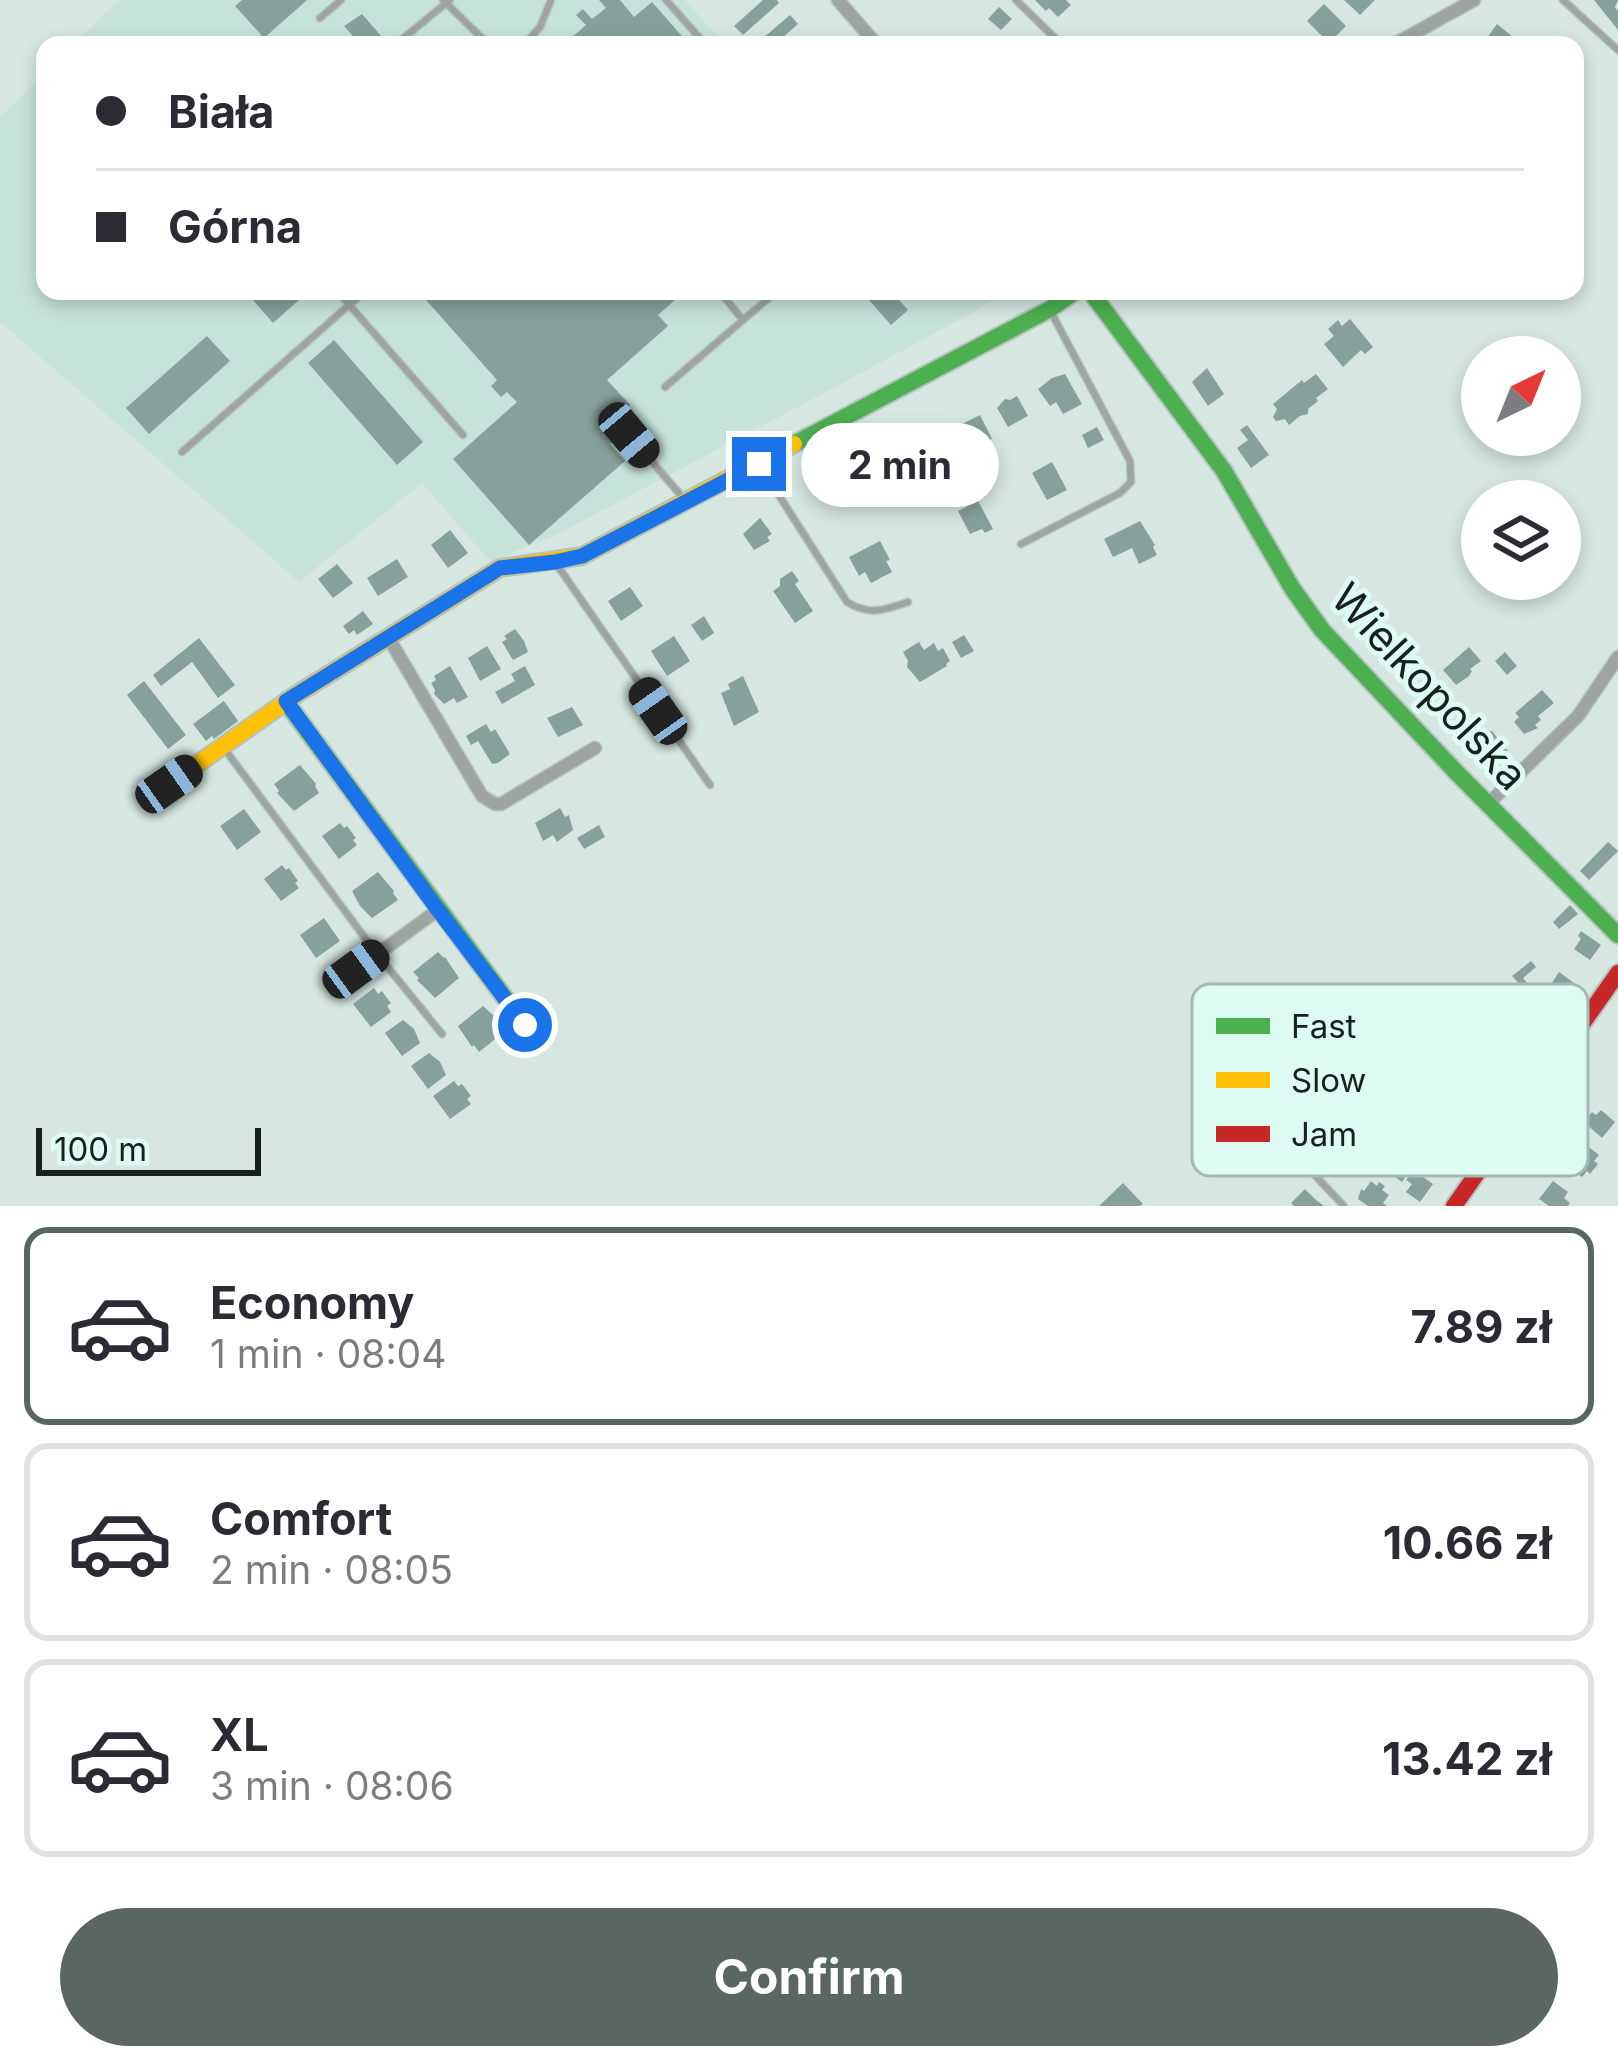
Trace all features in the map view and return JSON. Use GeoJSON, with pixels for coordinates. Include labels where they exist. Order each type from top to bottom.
{"type":"FeatureCollection","features":[{"type":"Feature","properties":{"kind":"street"},"geometry":{"type":"LineString","coordinates":[[838,0],[869,36]]}},
{"type":"Feature","properties":{"kind":"street"},"geometry":{"type":"LineString","coordinates":[[1409,36],[1474,0]]}},
{"type":"Feature","properties":{"kind":"street"},"geometry":{"type":"LineString","coordinates":[[169,784],[286,701],[500,568],[582,556],[1063,300]]}},
{"type":"Feature","properties":{"kind":"street","name":"Wielkopolska"},"geometry":{"type":"LineString","coordinates":[[1097,300],[1224,470],[1307,612],[1618,935]]}},
{"type":"Feature","properties":{"kind":"street"},"geometry":{"type":"LineString","coordinates":[[388,637],[488,802],[501,804],[595,748]]}},
{"type":"Feature","properties":{"kind":"street"},"geometry":{"type":"LineString","coordinates":[[1489,803],[1578,716],[1618,657]]}},
{"type":"Feature","properties":{"kind":"street"},"geometry":{"type":"LineString","coordinates":[[286,701],[525,1025]]}},
{"type":"Feature","properties":{"kind":"street"},"geometry":{"type":"LineString","coordinates":[[335,985],[438,910]]}},
{"type":"Feature","properties":{"kind":"street"},"geometry":{"type":"LineString","coordinates":[[1588,1016],[1618,973]]}},
{"type":"Feature","properties":{"kind":"street"},"geometry":{"type":"LineString","coordinates":[[1454,1206],[1475,1176]]}},
{"type":"Feature","properties":{"kind":"lane"},"geometry":{"type":"LineString","coordinates":[[320,18],[341,0]]}},
{"type":"Feature","properties":{"kind":"lane"},"geometry":{"type":"LineString","coordinates":[[532,36],[550,0]]}},
{"type":"Feature","properties":{"kind":"lane"},"geometry":{"type":"LineString","coordinates":[[666,0],[698,36]]}},
{"type":"Feature","properties":{"kind":"lane"},"geometry":{"type":"LineString","coordinates":[[1016,0],[1053,36]]}},
{"type":"Feature","properties":{"kind":"lane"},"geometry":{"type":"LineString","coordinates":[[1563,0],[1618,50]]}},
{"type":"Feature","properties":{"kind":"lane"},"geometry":{"type":"LineString","coordinates":[[405,36],[446,1],[480,36]]}},
{"type":"Feature","properties":{"kind":"lane"},"geometry":{"type":"LineString","coordinates":[[345,300],[463,435]]}},
{"type":"Feature","properties":{"kind":"lane"},"geometry":{"type":"LineString","coordinates":[[182,452],[354,300]]}},
{"type":"Feature","properties":{"kind":"lane"},"geometry":{"type":"LineString","coordinates":[[726,300],[743,320]]}},
{"type":"Feature","properties":{"kind":"lane"},"geometry":{"type":"LineString","coordinates":[[665,387],[766,300]]}},
{"type":"Feature","properties":{"kind":"lane"},"geometry":{"type":"LineString","coordinates":[[1021,544],[1120,493],[1131,482],[1130,461],[1050,309]]}},
{"type":"Feature","properties":{"kind":"lane"},"geometry":{"type":"LineString","coordinates":[[629,435],[686,502]]}},
{"type":"Feature","properties":{"kind":"lane"},"geometry":{"type":"LineString","coordinates":[[759,464],[847,602],[873,612],[908,602]]}},
{"type":"Feature","properties":{"kind":"lane"},"geometry":{"type":"LineString","coordinates":[[555,562],[710,785]]}},
{"type":"Feature","properties":{"kind":"lane"},"geometry":{"type":"LineString","coordinates":[[223,746],[442,1034]]}},
{"type":"Feature","properties":{"kind":"lane"},"geometry":{"type":"LineString","coordinates":[[1316,1176],[1344,1206]]}},
{"type":"Feature","properties":{"kind":"shaded area"},"geometry":{"type":"Polygon","coordinates":[[[119,0],[685,0],[717,36],[82,36],[119,0]]]}},
{"type":"Feature","properties":{"kind":"shaded area"},"geometry":{"type":"Polygon","coordinates":[[[36,82],[36,300],[995,300],[493,565],[422,483],[299,582],[0,322],[0,117],[36,82]]]}},
{"type":"Feature","properties":{"kind":"building"},"geometry":{"type":"Polygon","coordinates":[[[242,0],[307,0],[266,36],[235,6],[242,0]]]}},
{"type":"Feature","properties":{"kind":"building"},"geometry":{"type":"Polygon","coordinates":[[[599,0],[620,0],[634,17],[652,2],[682,36],[573,36],[586,25],[576,15],[583,9],[592,19],[606,8],[599,0]]]}},
{"type":"Feature","properties":{"kind":"building"},"geometry":{"type":"Polygon","coordinates":[[[763,0],[779,3],[743,35],[734,26],[763,0]]]}},
{"type":"Feature","properties":{"kind":"building"},"geometry":{"type":"Polygon","coordinates":[[[1035,0],[1066,0],[1071,5],[1058,17],[1035,0]]]}},
{"type":"Feature","properties":{"kind":"building"},"geometry":{"type":"Polygon","coordinates":[[[1344,0],[1375,0],[1360,15],[1344,0]]]}},
{"type":"Feature","properties":{"kind":"building"},"geometry":{"type":"Polygon","coordinates":[[[1594,0],[1618,0],[1618,30],[1594,0]]]}},
{"type":"Feature","properties":{"kind":"building"},"geometry":{"type":"Polygon","coordinates":[[[1324,4],[1346,26],[1336,36],[1322,36],[1307,21],[1324,4]]]}},
{"type":"Feature","properties":{"kind":"building"},"geometry":{"type":"Polygon","coordinates":[[[999,7],[1012,19],[1001,30],[988,19],[999,7]]]}},
{"type":"Feature","properties":{"kind":"building"},"geometry":{"type":"Polygon","coordinates":[[[362,14],[381,36],[351,36],[344,26],[362,14]]]}},
{"type":"Feature","properties":{"kind":"building"},"geometry":{"type":"Polygon","coordinates":[[[790,15],[798,24],[784,36],[766,36],[790,15]]]}},
{"type":"Feature","properties":{"kind":"building"},"geometry":{"type":"Polygon","coordinates":[[[1497,24],[1512,36],[1488,36],[1497,24]]]}},
{"type":"Feature","properties":{"kind":"building"},"geometry":{"type":"Polygon","coordinates":[[[253,300],[299,300],[273,323],[253,300]]]}},
{"type":"Feature","properties":{"kind":"building"},"geometry":{"type":"Polygon","coordinates":[[[426,300],[675,300],[658,315],[668,326],[607,380],[633,413],[616,428],[620,435],[610,444],[625,461],[529,545],[453,459],[517,402],[507,392],[501,397],[491,386],[497,380],[426,300]]]}},
{"type":"Feature","properties":{"kind":"building"},"geometry":{"type":"Polygon","coordinates":[[[869,300],[899,300],[908,310],[891,325],[869,300]]]}},
{"type":"Feature","properties":{"kind":"building"},"geometry":{"type":"Polygon","coordinates":[[[1350,319],[1373,347],[1365,354],[1361,350],[1343,367],[1324,344],[1334,336],[1328,329],[1338,320],[1342,326],[1350,319]]]}},
{"type":"Feature","properties":{"kind":"building"},"geometry":{"type":"Polygon","coordinates":[[[207,336],[230,361],[149,434],[126,408],[207,336]]]}},
{"type":"Feature","properties":{"kind":"building"},"geometry":{"type":"Polygon","coordinates":[[[334,340],[423,442],[397,465],[308,363],[334,340]]]}},
{"type":"Feature","properties":{"kind":"building"},"geometry":{"type":"Polygon","coordinates":[[[1207,368],[1224,394],[1208,406],[1192,382],[1207,368]]]}},
{"type":"Feature","properties":{"kind":"building"},"geometry":{"type":"Polygon","coordinates":[[[1065,374],[1082,404],[1063,414],[1038,389],[1065,374]]]}},
{"type":"Feature","properties":{"kind":"building"},"geometry":{"type":"Polygon","coordinates":[[[1316,374],[1328,389],[1316,398],[1308,414],[1289,425],[1285,419],[1276,421],[1273,404],[1316,374]]]}},
{"type":"Feature","properties":{"kind":"building"},"geometry":{"type":"Polygon","coordinates":[[[1017,396],[1028,416],[1008,427],[997,408],[1005,399],[1017,396]]]}},
{"type":"Feature","properties":{"kind":"building"},"geometry":{"type":"Polygon","coordinates":[[[980,415],[992,439],[972,448],[960,425],[980,415]]]}},
{"type":"Feature","properties":{"kind":"building"},"geometry":{"type":"Polygon","coordinates":[[[1247,425],[1269,455],[1251,468],[1237,448],[1248,440],[1240,430],[1247,425]]]}},
{"type":"Feature","properties":{"kind":"building"},"geometry":{"type":"Polygon","coordinates":[[[1097,427],[1104,440],[1088,448],[1082,435],[1097,427]]]}},
{"type":"Feature","properties":{"kind":"building"},"geometry":{"type":"Polygon","coordinates":[[[946,431],[959,458],[938,469],[925,443],[946,431]]]}},
{"type":"Feature","properties":{"kind":"building"},"geometry":{"type":"Polygon","coordinates":[[[910,451],[925,480],[920,485],[909,488],[904,481],[881,498],[876,491],[866,501],[855,502],[846,486],[855,480],[852,476],[866,472],[871,480],[888,468],[891,472],[898,469],[898,458],[910,451]]]}},
{"type":"Feature","properties":{"kind":"building"},"geometry":{"type":"Polygon","coordinates":[[[1052,462],[1067,490],[1047,500],[1032,473],[1052,462]]]}},
{"type":"Feature","properties":{"kind":"building"},"geometry":{"type":"Polygon","coordinates":[[[978,501],[993,529],[970,534],[958,511],[978,501]]]}},
{"type":"Feature","properties":{"kind":"building"},"geometry":{"type":"Polygon","coordinates":[[[760,518],[772,534],[767,537],[770,541],[754,550],[743,534],[760,518]]]}},
{"type":"Feature","properties":{"kind":"building"},"geometry":{"type":"Polygon","coordinates":[[[1140,521],[1157,555],[1139,564],[1132,548],[1113,557],[1104,539],[1140,521]]]}},
{"type":"Feature","properties":{"kind":"building"},"geometry":{"type":"Polygon","coordinates":[[[450,530],[468,553],[448,568],[431,545],[450,530]]]}},
{"type":"Feature","properties":{"kind":"building"},"geometry":{"type":"Polygon","coordinates":[[[880,541],[892,572],[871,583],[865,572],[859,576],[849,557],[880,541]]]}},
{"type":"Feature","properties":{"kind":"building"},"geometry":{"type":"Polygon","coordinates":[[[397,559],[408,577],[378,596],[367,578],[397,559]]]}},
{"type":"Feature","properties":{"kind":"building"},"geometry":{"type":"Polygon","coordinates":[[[337,564],[353,583],[333,598],[318,579],[337,564]]]}},
{"type":"Feature","properties":{"kind":"building"},"geometry":{"type":"Polygon","coordinates":[[[792,571],[813,611],[795,623],[773,591],[792,571]]]}},
{"type":"Feature","properties":{"kind":"building"},"geometry":{"type":"Polygon","coordinates":[[[630,587],[643,606],[621,621],[608,601],[630,587]]]}},
{"type":"Feature","properties":{"kind":"building"},"geometry":{"type":"Polygon","coordinates":[[[363,611],[373,624],[357,635],[354,630],[349,634],[343,626],[363,611]]]}},
{"type":"Feature","properties":{"kind":"building"},"geometry":{"type":"Polygon","coordinates":[[[704,616],[714,633],[702,641],[691,625],[704,616]]]}},
{"type":"Feature","properties":{"kind":"building"},"geometry":{"type":"Polygon","coordinates":[[[515,629],[528,652],[513,660],[502,642],[515,629]]]}},
{"type":"Feature","properties":{"kind":"building"},"geometry":{"type":"Polygon","coordinates":[[[964,635],[974,651],[961,658],[952,642],[964,635]]]}},
{"type":"Feature","properties":{"kind":"building"},"geometry":{"type":"Polygon","coordinates":[[[674,636],[690,661],[667,676],[651,651],[674,636]]]}},
{"type":"Feature","properties":{"kind":"building"},"geometry":{"type":"Polygon","coordinates":[[[199,638],[235,685],[218,698],[192,662],[161,686],[153,675],[199,638]]]}},
{"type":"Feature","properties":{"kind":"building"},"geometry":{"type":"Polygon","coordinates":[[[919,642],[924,650],[934,643],[938,651],[943,648],[950,661],[920,682],[907,667],[903,652],[919,642]]]}},
{"type":"Feature","properties":{"kind":"building"},"geometry":{"type":"Polygon","coordinates":[[[487,646],[501,669],[480,681],[468,658],[487,646]]]}},
{"type":"Feature","properties":{"kind":"building"},"geometry":{"type":"Polygon","coordinates":[[[1469,647],[1481,661],[1456,685],[1443,670],[1469,647]]]}},
{"type":"Feature","properties":{"kind":"building"},"geometry":{"type":"Polygon","coordinates":[[[1505,652],[1517,666],[1507,675],[1495,661],[1505,652]]]}},
{"type":"Feature","properties":{"kind":"building"},"geometry":{"type":"Polygon","coordinates":[[[450,666],[468,697],[444,704],[431,683],[450,666]]]}},
{"type":"Feature","properties":{"kind":"building"},"geometry":{"type":"Polygon","coordinates":[[[525,666],[535,685],[502,704],[495,692],[515,681],[511,674],[525,666]]]}},
{"type":"Feature","properties":{"kind":"building"},"geometry":{"type":"Polygon","coordinates":[[[743,676],[759,712],[734,726],[721,693],[743,676]]]}},
{"type":"Feature","properties":{"kind":"building"},"geometry":{"type":"Polygon","coordinates":[[[144,681],[186,735],[168,749],[127,695],[144,681]]]}},
{"type":"Feature","properties":{"kind":"building"},"geometry":{"type":"Polygon","coordinates":[[[1542,690],[1554,703],[1538,716],[1538,728],[1524,734],[1514,722],[1519,717],[1515,713],[1542,690]]]}},
{"type":"Feature","properties":{"kind":"building"},"geometry":{"type":"Polygon","coordinates":[[[224,701],[238,721],[206,741],[193,724],[224,701]]]}},
{"type":"Feature","properties":{"kind":"building"},"geometry":{"type":"Polygon","coordinates":[[[572,707],[583,725],[558,737],[547,718],[572,707]]]}},
{"type":"Feature","properties":{"kind":"building"},"geometry":{"type":"Polygon","coordinates":[[[486,724],[491,732],[495,729],[510,754],[498,763],[492,764],[478,741],[471,745],[466,736],[486,724]]]}},
{"type":"Feature","properties":{"kind":"building"},"geometry":{"type":"Polygon","coordinates":[[[1489,731],[1508,751],[1492,764],[1481,750],[1487,746],[1481,739],[1489,731]]]}},
{"type":"Feature","properties":{"kind":"building"},"geometry":{"type":"Polygon","coordinates":[[[300,765],[319,793],[294,811],[274,784],[300,765]]]}},
{"type":"Feature","properties":{"kind":"building"},"geometry":{"type":"Polygon","coordinates":[[[560,808],[565,817],[569,815],[573,830],[557,842],[553,835],[543,841],[535,823],[560,808]]]}},
{"type":"Feature","properties":{"kind":"building"},"geometry":{"type":"Polygon","coordinates":[[[244,809],[261,832],[237,850],[220,826],[244,809]]]}},
{"type":"Feature","properties":{"kind":"building"},"geometry":{"type":"Polygon","coordinates":[[[340,823],[347,826],[357,845],[339,859],[322,836],[340,823]]]}},
{"type":"Feature","properties":{"kind":"building"},"geometry":{"type":"Polygon","coordinates":[[[599,825],[605,837],[584,849],[577,838],[599,825]]]}},
{"type":"Feature","properties":{"kind":"building"},"geometry":{"type":"Polygon","coordinates":[[[1608,842],[1618,851],[1589,880],[1580,871],[1608,842]]]}},
{"type":"Feature","properties":{"kind":"building"},"geometry":{"type":"Polygon","coordinates":[[[282,865],[289,868],[299,888],[281,901],[264,879],[282,865]]]}},
{"type":"Feature","properties":{"kind":"building"},"geometry":{"type":"Polygon","coordinates":[[[378,872],[398,900],[372,918],[352,891],[378,872]]]}},
{"type":"Feature","properties":{"kind":"building"},"geometry":{"type":"Polygon","coordinates":[[[1570,905],[1578,914],[1559,929],[1553,922],[1570,905]]]}},
{"type":"Feature","properties":{"kind":"building"},"geometry":{"type":"Polygon","coordinates":[[[324,918],[340,941],[316,958],[300,935],[324,918]]]}},
{"type":"Feature","properties":{"kind":"building"},"geometry":{"type":"Polygon","coordinates":[[[1581,931],[1601,945],[1590,960],[1574,949],[1581,931]]]}},
{"type":"Feature","properties":{"kind":"building"},"geometry":{"type":"Polygon","coordinates":[[[438,952],[459,978],[435,998],[413,972],[438,952]]]}},
{"type":"Feature","properties":{"kind":"building"},"geometry":{"type":"Polygon","coordinates":[[[1531,961],[1536,967],[1523,978],[1528,984],[1519,984],[1512,976],[1531,961]]]}},
{"type":"Feature","properties":{"kind":"building"},"geometry":{"type":"Polygon","coordinates":[[[1559,972],[1574,983],[1573,984],[1551,984],[1559,972]]]}},
{"type":"Feature","properties":{"kind":"building"},"geometry":{"type":"Polygon","coordinates":[[[374,988],[391,1003],[387,1006],[391,1012],[371,1027],[353,1004],[374,988]]]}},
{"type":"Feature","properties":{"kind":"building"},"geometry":{"type":"Polygon","coordinates":[[[483,1006],[504,1032],[479,1052],[458,1026],[483,1006]]]}},
{"type":"Feature","properties":{"kind":"building"},"geometry":{"type":"Polygon","coordinates":[[[403,1020],[420,1043],[402,1056],[385,1033],[403,1020]]]}},
{"type":"Feature","properties":{"kind":"building"},"geometry":{"type":"Polygon","coordinates":[[[429,1053],[446,1075],[428,1089],[411,1066],[429,1053]]]}},
{"type":"Feature","properties":{"kind":"building"},"geometry":{"type":"Polygon","coordinates":[[[454,1081],[471,1096],[467,1099],[471,1104],[450,1119],[433,1096],[454,1081]]]}},
{"type":"Feature","properties":{"kind":"building"},"geometry":{"type":"Polygon","coordinates":[[[1601,1110],[1615,1122],[1602,1138],[1588,1126],[1588,1117],[1592,1112],[1596,1115],[1601,1110]]]}},
{"type":"Feature","properties":{"kind":"building"},"geometry":{"type":"Polygon","coordinates":[[[1588,1146],[1599,1155],[1588,1172],[1588,1146]]]}},
{"type":"Feature","properties":{"kind":"building"},"geometry":{"type":"Polygon","coordinates":[[[1422,1176],[1433,1184],[1420,1202],[1406,1192],[1412,1184],[1406,1180],[1422,1176]]]}},
{"type":"Feature","properties":{"kind":"building"},"geometry":{"type":"Polygon","coordinates":[[[1371,1181],[1385,1186],[1382,1190],[1389,1195],[1383,1203],[1387,1206],[1368,1206],[1358,1199],[1371,1181]]]}},
{"type":"Feature","properties":{"kind":"building"},"geometry":{"type":"Polygon","coordinates":[[[1553,1181],[1568,1192],[1564,1198],[1568,1206],[1549,1206],[1539,1199],[1553,1181]]]}},
{"type":"Feature","properties":{"kind":"building"},"geometry":{"type":"Polygon","coordinates":[[[1123,1183],[1143,1204],[1099,1206],[1123,1183]]]}},
{"type":"Feature","properties":{"kind":"building"},"geometry":{"type":"Polygon","coordinates":[[[1305,1189],[1324,1206],[1294,1206],[1291,1203],[1305,1189]]]}},
{"type":"Feature","properties":{"kind":"traffic: fast"},"geometry":{"type":"LineString","coordinates":[[794,444],[1063,300]]}},
{"type":"Feature","properties":{"kind":"traffic: fast"},"geometry":{"type":"LineString","coordinates":[[1097,300],[1224,471],[1322,630],[1618,935]]}},
{"type":"Feature","properties":{"kind":"traffic: fast"},"geometry":{"type":"LineString","coordinates":[[286,702],[525,1025]]}},
{"type":"Feature","properties":{"kind":"traffic: slow"},"geometry":{"type":"LineString","coordinates":[[169,784],[297,694],[500,568],[582,556],[794,444]]}},
{"type":"Feature","properties":{"kind":"traffic: jam"},"geometry":{"type":"LineString","coordinates":[[1588,1016],[1618,973]]}},
{"type":"Feature","properties":{"kind":"traffic: jam"},"geometry":{"type":"LineString","coordinates":[[1454,1206],[1475,1176]]}},
{"type":"Feature","properties":{"kind":"route"},"geometry":{"type":"LineString","coordinates":[[525,1025],[286,701],[500,568],[582,556],[759,464]]}}]}
